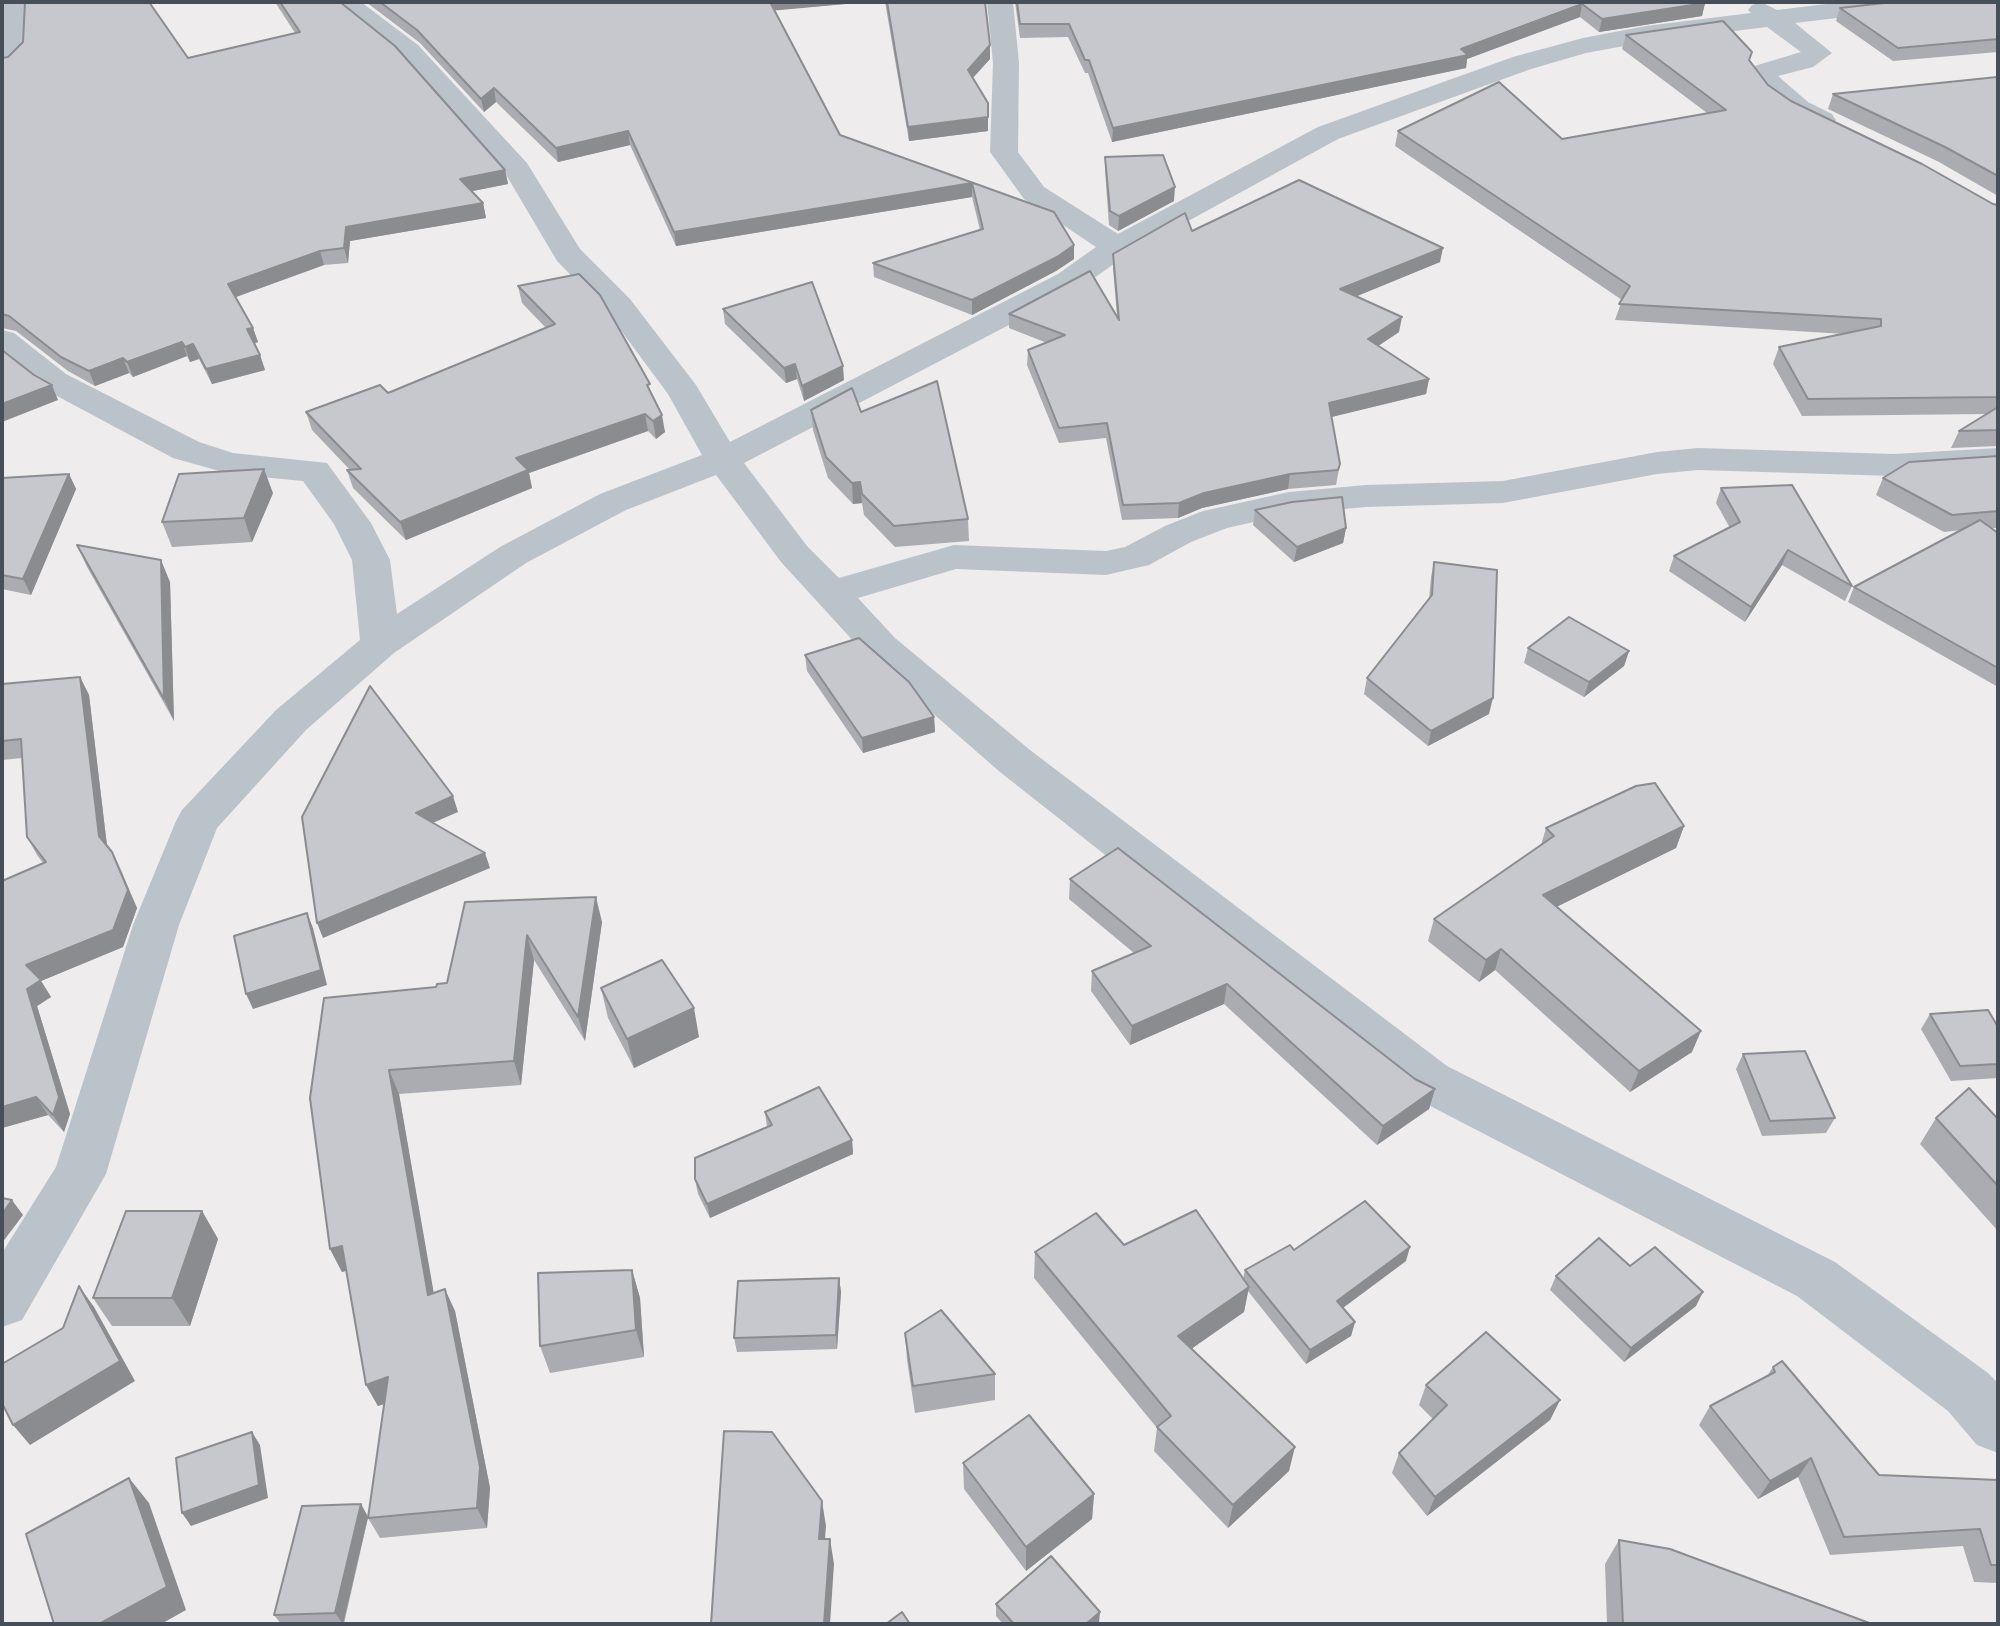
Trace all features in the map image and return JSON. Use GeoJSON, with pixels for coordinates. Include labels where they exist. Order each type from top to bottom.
{"type":"FeatureCollection","features":[{"type":"Feature","properties":{"kind":"street"},"geometry":{"type":"LineString","coordinates":[[2,62],[12,55],[14,2]]}},
{"type":"Feature","properties":{"kind":"street"},"geometry":{"type":"LineString","coordinates":[[345,2],[409,51],[517,169],[568,254],[619,306],[675,379],[723,460],[794,554],[881,647],[1015,761],[1429,1081],[1816,1279],[1968,1392],[1998,1425]]}},
{"type":"Feature","properties":{"kind":"street"},"geometry":{"type":"LineString","coordinates":[[1000,2],[1006,63],[1004,152],[1034,193],[1117,247]]}},
{"type":"Feature","properties":{"kind":"street"},"geometry":{"type":"LineString","coordinates":[[2,1302],[80,1174],[156,925],[198,821],[291,720],[380,644],[513,555],[613,502],[723,460],[1069,281],[1117,247],[1328,133],[1468,81],[1583,46],[1761,10],[1904,2]]}},
{"type":"Feature","properties":{"kind":"street"},"geometry":{"type":"LineString","coordinates":[[1761,10],[1819,53],[1804,61],[1760,73],[1761,76],[1798,108],[1843,131]]}},
{"type":"Feature","properties":{"kind":"street"},"geometry":{"type":"LineString","coordinates":[[2,340],[54,381],[121,419],[186,450],[230,463],[314,471],[352,523],[371,560],[380,644]]}},
{"type":"Feature","properties":{"kind":"street"},"geometry":{"type":"LineString","coordinates":[[829,594],[954,557],[1106,563],[1136,557],[1178,534],[1216,519],[1289,503],[1366,496],[1503,492],[1657,463],[1698,459],[1894,465],[1998,459]]}},
{"type":"Feature","properties":{"kind":"building"},"geometry":{"type":"Polygon","coordinates":[[[25,2],[149,2],[188,58],[300,32],[280,2],[340,2],[395,46],[505,170],[460,179],[483,203],[346,227],[344,248],[320,251],[228,284],[253,328],[247,329],[260,355],[206,369],[193,344],[185,347],[182,342],[127,362],[123,358],[89,371],[61,357],[9,316],[2,314],[2,58],[8,57],[23,42],[25,2]]]}},
{"type":"Feature","properties":{"kind":"building"},"geometry":{"type":"Polygon","coordinates":[[[380,2],[770,2],[840,135],[1054,212],[1074,245],[1057,257],[972,300],[873,263],[983,229],[972,183],[674,232],[628,131],[556,148],[494,88],[481,99],[417,30],[380,2]]]}},
{"type":"Feature","properties":{"kind":"building"},"geometry":{"type":"Polygon","coordinates":[[[887,2],[985,2],[990,45],[968,70],[988,103],[988,117],[908,127],[887,2]]]}},
{"type":"Feature","properties":{"kind":"building"},"geometry":{"type":"Polygon","coordinates":[[[1017,2],[1705,3],[1602,19],[1582,4],[1461,49],[1468,55],[1113,128],[1089,60],[1085,60],[1069,24],[1020,24],[1017,2]]]}},
{"type":"Feature","properties":{"kind":"building"},"geometry":{"type":"Polygon","coordinates":[[[1893,2],[1998,2],[1998,39],[1898,48],[1840,8],[1893,2]]]}},
{"type":"Feature","properties":{"kind":"building"},"geometry":{"type":"Polygon","coordinates":[[[1723,21],[1752,52],[1749,60],[1768,85],[1791,101],[1922,164],[1998,205],[1998,397],[1808,399],[1779,347],[1881,326],[1881,319],[1619,304],[1630,286],[1398,131],[1499,82],[1562,139],[1726,110],[1626,35],[1723,21]]]}},
{"type":"Feature","properties":{"kind":"building"},"geometry":{"type":"Polygon","coordinates":[[[1997,77],[1998,176],[1833,94],[1997,77]]]}},
{"type":"Feature","properties":{"kind":"building"},"geometry":{"type":"Polygon","coordinates":[[[1163,155],[1175,187],[1119,216],[1110,211],[1105,157],[1163,155]]]}},
{"type":"Feature","properties":{"kind":"building"},"geometry":{"type":"Polygon","coordinates":[[[1299,180],[1443,248],[1340,289],[1402,317],[1368,339],[1429,379],[1329,403],[1340,464],[1338,470],[1290,474],[1204,493],[1179,503],[1123,505],[1107,423],[1059,428],[1028,350],[1065,335],[1009,314],[1090,271],[1119,320],[1113,254],[1185,213],[1192,231],[1299,180]]]}},
{"type":"Feature","properties":{"kind":"building"},"geometry":{"type":"Polygon","coordinates":[[[579,274],[600,295],[650,384],[647,385],[662,415],[653,421],[645,414],[516,458],[528,470],[400,522],[347,470],[361,469],[306,412],[380,385],[388,393],[555,324],[518,286],[579,274]]]}},
{"type":"Feature","properties":{"kind":"building"},"geometry":{"type":"Polygon","coordinates":[[[812,282],[843,366],[802,386],[795,364],[784,368],[723,309],[812,282]]]}},
{"type":"Feature","properties":{"kind":"building"},"geometry":{"type":"Polygon","coordinates":[[[2,350],[34,375],[52,385],[2,404],[2,350]]]}},
{"type":"Feature","properties":{"kind":"building"},"geometry":{"type":"Polygon","coordinates":[[[937,381],[968,519],[894,526],[862,494],[860,482],[852,483],[826,457],[811,410],[852,388],[861,412],[937,381]]]}},
{"type":"Feature","properties":{"kind":"building"},"geometry":{"type":"Polygon","coordinates":[[[1998,407],[1998,430],[1959,431],[1998,407]]]}},
{"type":"Feature","properties":{"kind":"building"},"geometry":{"type":"Polygon","coordinates":[[[1998,456],[1998,511],[1952,515],[1883,478],[1909,462],[1998,456]]]}},
{"type":"Feature","properties":{"kind":"building"},"geometry":{"type":"Polygon","coordinates":[[[264,469],[244,518],[162,522],[179,474],[264,469]]]}},
{"type":"Feature","properties":{"kind":"building"},"geometry":{"type":"Polygon","coordinates":[[[69,474],[23,579],[2,575],[2,478],[69,474]]]}},
{"type":"Feature","properties":{"kind":"building"},"geometry":{"type":"Polygon","coordinates":[[[1792,485],[1852,586],[1788,550],[1751,607],[1674,556],[1740,522],[1721,488],[1792,485]]]}},
{"type":"Feature","properties":{"kind":"building"},"geometry":{"type":"Polygon","coordinates":[[[1342,497],[1346,528],[1297,547],[1255,510],[1292,502],[1342,497]]]}},
{"type":"Feature","properties":{"kind":"building"},"geometry":{"type":"Polygon","coordinates":[[[1980,520],[1998,533],[1998,668],[1854,587],[1980,520]]]}},
{"type":"Feature","properties":{"kind":"building"},"geometry":{"type":"Polygon","coordinates":[[[77,545],[161,560],[164,699],[77,545]]]}},
{"type":"Feature","properties":{"kind":"building"},"geometry":{"type":"Polygon","coordinates":[[[1434,562],[1497,570],[1493,698],[1431,731],[1367,678],[1432,595],[1434,562]]]}},
{"type":"Feature","properties":{"kind":"building"},"geometry":{"type":"Polygon","coordinates":[[[1569,617],[1629,651],[1589,682],[1528,648],[1569,617]]]}},
{"type":"Feature","properties":{"kind":"building"},"geometry":{"type":"Polygon","coordinates":[[[859,638],[909,682],[934,717],[862,738],[805,655],[859,638]]]}},
{"type":"Feature","properties":{"kind":"building"},"geometry":{"type":"Polygon","coordinates":[[[80,677],[99,836],[112,852],[128,890],[113,930],[26,965],[41,980],[27,989],[59,1097],[53,1115],[36,1097],[2,1107],[2,881],[46,862],[27,837],[21,739],[2,741],[2,684],[80,677]]]}},
{"type":"Feature","properties":{"kind":"building"},"geometry":{"type":"Polygon","coordinates":[[[370,686],[453,796],[416,813],[485,853],[317,923],[302,817],[370,686]]]}},
{"type":"Feature","properties":{"kind":"building"},"geometry":{"type":"Polygon","coordinates":[[[1655,783],[1684,826],[1543,895],[1701,1031],[1639,1071],[1501,949],[1486,960],[1434,919],[1554,836],[1546,828],[1636,786],[1655,783]]]}},
{"type":"Feature","properties":{"kind":"building"},"geometry":{"type":"Polygon","coordinates":[[[1118,848],[1415,1079],[1435,1089],[1383,1126],[1227,984],[1132,1026],[1092,971],[1151,946],[1070,879],[1118,848]]]}},
{"type":"Feature","properties":{"kind":"building"},"geometry":{"type":"Polygon","coordinates":[[[596,897],[578,1017],[527,935],[514,1061],[389,1070],[428,1295],[445,1289],[480,1467],[477,1508],[368,1518],[388,1377],[366,1385],[342,1246],[330,1249],[310,1098],[324,998],[436,987],[437,984],[447,983],[465,902],[596,897]]]}},
{"type":"Feature","properties":{"kind":"building"},"geometry":{"type":"Polygon","coordinates":[[[307,913],[321,970],[246,994],[234,936],[307,913]]]}},
{"type":"Feature","properties":{"kind":"building"},"geometry":{"type":"Polygon","coordinates":[[[662,960],[694,1008],[627,1039],[601,988],[662,960]]]}},
{"type":"Feature","properties":{"kind":"building"},"geometry":{"type":"Polygon","coordinates":[[[1988,1010],[1998,1027],[1998,1064],[1960,1066],[1930,1014],[1988,1010]]]}},
{"type":"Feature","properties":{"kind":"building"},"geometry":{"type":"Polygon","coordinates":[[[1805,1051],[1835,1118],[1770,1121],[1743,1054],[1805,1051]]]}},
{"type":"Feature","properties":{"kind":"building"},"geometry":{"type":"Polygon","coordinates":[[[819,1087],[852,1140],[707,1204],[695,1179],[695,1158],[772,1125],[765,1112],[819,1087]]]}},
{"type":"Feature","properties":{"kind":"building"},"geometry":{"type":"Polygon","coordinates":[[[1969,1088],[1998,1119],[1998,1186],[1936,1118],[1969,1088]]]}},
{"type":"Feature","properties":{"kind":"building"},"geometry":{"type":"Polygon","coordinates":[[[2,1198],[12,1200],[2,1214],[2,1198]]]}},
{"type":"Feature","properties":{"kind":"building"},"geometry":{"type":"Polygon","coordinates":[[[1365,1201],[1410,1247],[1337,1301],[1355,1322],[1310,1350],[1245,1270],[1290,1245],[1294,1250],[1365,1201]]]}},
{"type":"Feature","properties":{"kind":"building"},"geometry":{"type":"Polygon","coordinates":[[[1196,1210],[1249,1287],[1178,1336],[1295,1447],[1233,1505],[1157,1427],[1171,1416],[1035,1252],[1096,1213],[1124,1245],[1196,1210]]]}},
{"type":"Feature","properties":{"kind":"building"},"geometry":{"type":"Polygon","coordinates":[[[126,1211],[202,1211],[172,1298],[93,1298],[126,1211]]]}},
{"type":"Feature","properties":{"kind":"building"},"geometry":{"type":"Polygon","coordinates":[[[1599,1238],[1630,1266],[1655,1247],[1703,1292],[1631,1348],[1556,1276],[1599,1238]]]}},
{"type":"Feature","properties":{"kind":"building"},"geometry":{"type":"Polygon","coordinates":[[[632,1270],[636,1330],[540,1346],[538,1273],[632,1270]]]}},
{"type":"Feature","properties":{"kind":"building"},"geometry":{"type":"Polygon","coordinates":[[[839,1278],[836,1335],[734,1338],[738,1281],[839,1278]]]}},
{"type":"Feature","properties":{"kind":"building"},"geometry":{"type":"Polygon","coordinates":[[[79,1286],[120,1361],[13,1425],[2,1403],[2,1364],[63,1328],[79,1286]]]}},
{"type":"Feature","properties":{"kind":"building"},"geometry":{"type":"Polygon","coordinates":[[[941,1310],[995,1374],[913,1386],[905,1333],[941,1310]]]}},
{"type":"Feature","properties":{"kind":"building"},"geometry":{"type":"Polygon","coordinates":[[[1486,1332],[1560,1400],[1435,1497],[1399,1453],[1447,1405],[1426,1385],[1486,1332]]]}},
{"type":"Feature","properties":{"kind":"building"},"geometry":{"type":"Polygon","coordinates":[[[1782,1361],[1879,1475],[1998,1480],[1998,1565],[1991,1565],[1980,1529],[1844,1537],[1811,1458],[1770,1481],[1710,1406],[1775,1372],[1773,1367],[1782,1361]]]}},
{"type":"Feature","properties":{"kind":"building"},"geometry":{"type":"Polygon","coordinates":[[[1029,1415],[1094,1494],[1026,1547],[963,1463],[1029,1415]]]}},
{"type":"Feature","properties":{"kind":"building"},"geometry":{"type":"Polygon","coordinates":[[[724,1431],[772,1432],[822,1501],[819,1539],[830,1539],[824,1624],[711,1624],[724,1431]]]}},
{"type":"Feature","properties":{"kind":"building"},"geometry":{"type":"Polygon","coordinates":[[[252,1432],[259,1485],[182,1513],[176,1458],[252,1432]]]}},
{"type":"Feature","properties":{"kind":"building"},"geometry":{"type":"Polygon","coordinates":[[[129,1478],[167,1587],[99,1624],[54,1624],[26,1534],[129,1478]]]}},
{"type":"Feature","properties":{"kind":"building"},"geometry":{"type":"Polygon","coordinates":[[[361,1504],[335,1613],[274,1615],[302,1506],[361,1504]]]}},
{"type":"Feature","properties":{"kind":"building"},"geometry":{"type":"Polygon","coordinates":[[[1619,1540],[1670,1549],[1872,1624],[1623,1624],[1619,1540]]]}},
{"type":"Feature","properties":{"kind":"building"},"geometry":{"type":"Polygon","coordinates":[[[1051,1556],[1100,1612],[1086,1624],[1014,1624],[996,1604],[1051,1556]]]}},
{"type":"Feature","properties":{"kind":"building"},"geometry":{"type":"Polygon","coordinates":[[[902,1612],[910,1624],[886,1624],[902,1612]]]}}]}
